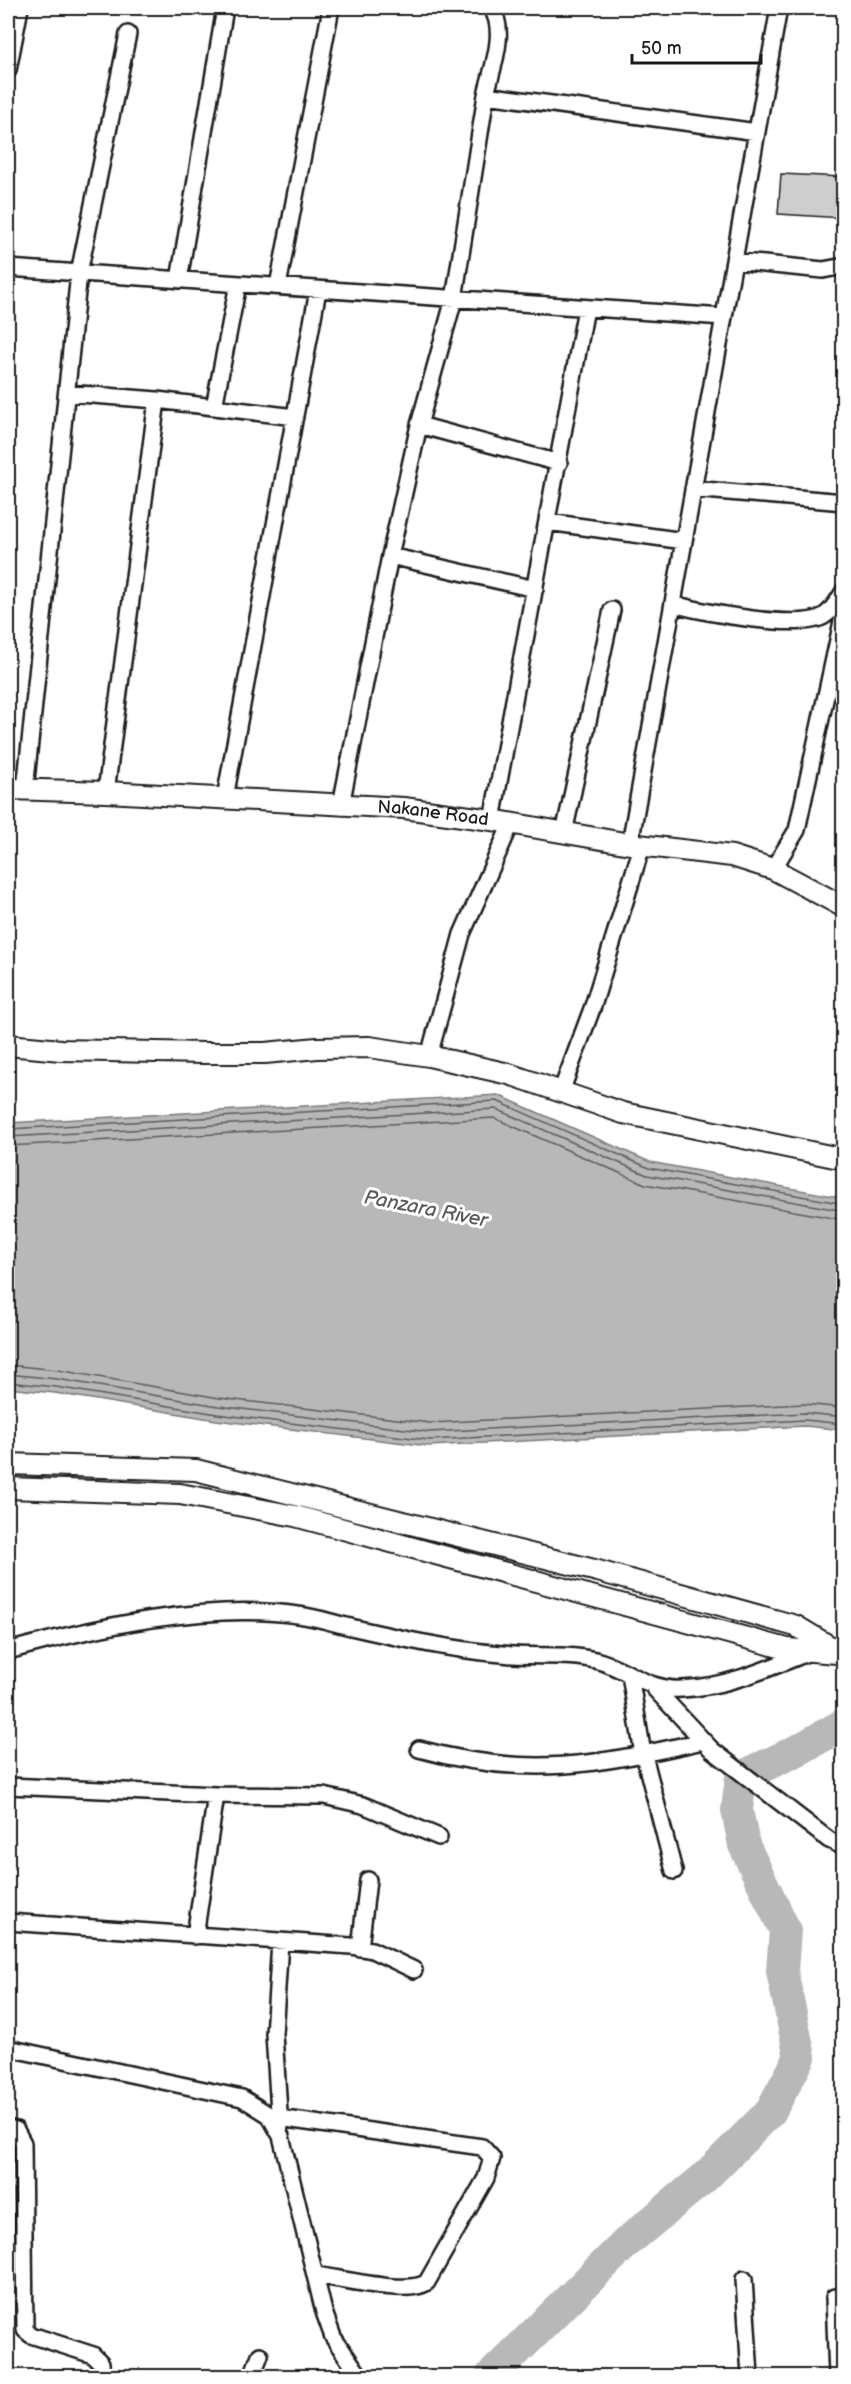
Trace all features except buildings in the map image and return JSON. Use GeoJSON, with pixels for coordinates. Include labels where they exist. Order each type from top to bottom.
{"type":"FeatureCollection","features":[{"type":"Feature","properties":{"kind":"street"},"geometry":{"type":"LineString","coordinates":[[8,70],[20,8]]}},
{"type":"Feature","properties":{"kind":"street"},"geometry":{"type":"LineString","coordinates":[[179,280],[225,8]]}},
{"type":"Feature","properties":{"kind":"street"},"geometry":{"type":"LineString","coordinates":[[278,286],[331,8]]}},
{"type":"Feature","properties":{"kind":"street"},"geometry":{"type":"LineString","coordinates":[[561,1092],[596,996],[636,845],[684,541],[779,8]]}},
{"type":"Feature","properties":{"kind":"street"},"geometry":{"type":"LineString","coordinates":[[340,804],[419,425],[454,299],[486,95],[498,39],[497,9]]}},
{"type":"Feature","properties":{"kind":"street"},"geometry":{"type":"LineString","coordinates":[[16,790],[67,393],[79,273],[128,34]]}},
{"type":"Feature","properties":{"kind":"street"},"geometry":{"type":"LineString","coordinates":[[486,95],[757,132]]}},
{"type":"Feature","properties":{"kind":"street"},"geometry":{"type":"LineString","coordinates":[[734,261],[823,270],[843,266]]}},
{"type":"Feature","properties":{"kind":"street"},"geometry":{"type":"LineString","coordinates":[[8,268],[724,317]]}},
{"type":"Feature","properties":{"kind":"street"},"geometry":{"type":"LineString","coordinates":[[214,407],[238,284]]}},
{"type":"Feature","properties":{"kind":"street"},"geometry":{"type":"LineString","coordinates":[[225,798],[318,290]]}},
{"type":"Feature","properties":{"kind":"street"},"geometry":{"type":"LineString","coordinates":[[429,1056],[462,934],[502,822],[535,589],[586,309]]}},
{"type":"Feature","properties":{"kind":"street"},"geometry":{"type":"LineString","coordinates":[[67,393],[157,400],[295,417]]}},
{"type":"Feature","properties":{"kind":"street"},"geometry":{"type":"LineString","coordinates":[[106,792],[157,400]]}},
{"type":"Feature","properties":{"kind":"street"},"geometry":{"type":"LineString","coordinates":[[419,425],[559,464]]}},
{"type":"Feature","properties":{"kind":"street"},"geometry":{"type":"LineString","coordinates":[[693,489],[843,502]]}},
{"type":"Feature","properties":{"kind":"street"},"geometry":{"type":"LineString","coordinates":[[548,522],[684,541]]}},
{"type":"Feature","properties":{"kind":"street"},"geometry":{"type":"LineString","coordinates":[[390,556],[535,589]]}},
{"type":"Feature","properties":{"kind":"street"},"geometry":{"type":"LineString","coordinates":[[674,604],[700,611],[794,623],[824,616],[836,605],[843,591]]}},
{"type":"Feature","properties":{"kind":"street"},"geometry":{"type":"LineString","coordinates":[[564,833],[612,610]]}},
{"type":"Feature","properties":{"kind":"street"},"geometry":{"type":"LineString","coordinates":[[773,869],[798,830],[843,612]]}},
{"type":"Feature","properties":{"kind":"street","name":"Nakane Road"},"geometry":{"type":"LineString","coordinates":[[16,790],[106,792],[404,808],[636,845],[732,856],[773,869],[843,907]]}},
{"type":"Feature","properties":{"kind":"street"},"geometry":{"type":"LineString","coordinates":[[8,1045],[61,1050],[204,1053],[265,1053],[317,1048],[369,1047],[429,1056],[509,1074],[623,1113],[843,1159]]}},
{"type":"Feature","properties":{"kind":"street"},"geometry":{"type":"LineString","coordinates":[[8,1464],[196,1470],[598,1571],[796,1626],[840,1654]]}},
{"type":"Feature","properties":{"kind":"street"},"geometry":{"type":"LineString","coordinates":[[8,1488],[180,1494],[223,1500],[294,1516],[775,1646],[807,1653],[840,1654]]}},
{"type":"Feature","properties":{"kind":"street"},"geometry":{"type":"LineString","coordinates":[[8,1651],[84,1630],[239,1611],[298,1615],[422,1642],[502,1654],[575,1657],[602,1662],[653,1687],[708,1745],[836,1844]]}},
{"type":"Feature","properties":{"kind":"street"},"geometry":{"type":"LineString","coordinates":[[653,1687],[680,1690],[709,1687],[748,1676],[807,1653]]}},
{"type":"Feature","properties":{"kind":"street"},"geometry":{"type":"LineString","coordinates":[[630,1675],[643,1754],[674,1871]]}},
{"type":"Feature","properties":{"kind":"street"},"geometry":{"type":"LineString","coordinates":[[419,1749],[490,1765],[527,1768],[564,1767],[708,1745]]}},
{"type":"Feature","properties":{"kind":"street"},"geometry":{"type":"LineString","coordinates":[[8,1786],[216,1795],[324,1796],[363,1805],[439,1836]]}},
{"type":"Feature","properties":{"kind":"street"},"geometry":{"type":"LineString","coordinates":[[195,1936],[216,1795]]}},
{"type":"Feature","properties":{"kind":"street"},"geometry":{"type":"LineString","coordinates":[[360,1948],[368,1880]]}},
{"type":"Feature","properties":{"kind":"street"},"geometry":{"type":"LineString","coordinates":[[8,1922],[360,1948],[381,1954],[414,1970]]}},
{"type":"Feature","properties":{"kind":"street"},"geometry":{"type":"LineString","coordinates":[[280,1942],[274,2034],[281,2136],[324,2312],[333,2337],[360,2376]]}},
{"type":"Feature","properties":{"kind":"street"},"geometry":{"type":"LineString","coordinates":[[8,2048],[242,2098],[269,2115],[281,2136]]}},
{"type":"Feature","properties":{"kind":"street"},"geometry":{"type":"LineString","coordinates":[[279,2118],[482,2147],[492,2158],[486,2178],[427,2282],[421,2286],[403,2287],[315,2275]]}},
{"type":"Feature","properties":{"kind":"street"},"geometry":{"type":"LineString","coordinates":[[8,2128],[16,2130],[23,2143],[25,2330],[31,2335],[93,2355],[101,2363],[102,2376]]}},
{"type":"Feature","properties":{"kind":"street"},"geometry":{"type":"LineString","coordinates":[[744,2279],[750,2376]]}},
{"type":"Feature","properties":{"kind":"street"},"geometry":{"type":"LineString","coordinates":[[834,2297],[837,2376]]}},
{"type":"Feature","properties":{"kind":"street"},"geometry":{"type":"LineString","coordinates":[[252,2376],[260,2355]]}},
{"type":"Feature","properties":{"kind":"water","name":"Panzara River"},"geometry":{"type":"Polygon","coordinates":[[[498,1095],[650,1162],[843,1198],[843,1430],[805,1426],[429,1446],[216,1420],[55,1393],[8,1388],[8,1123],[498,1095]]]}},
{"type":"Feature","properties":{"kind":"waterway"},"geometry":{"type":"LineString","coordinates":[[491,2376],[627,2242],[705,2177],[770,2112],[800,2057],[782,1971],[785,1930],[744,1845],[737,1810],[741,1777],[800,1749],[844,1724]]}}]}
